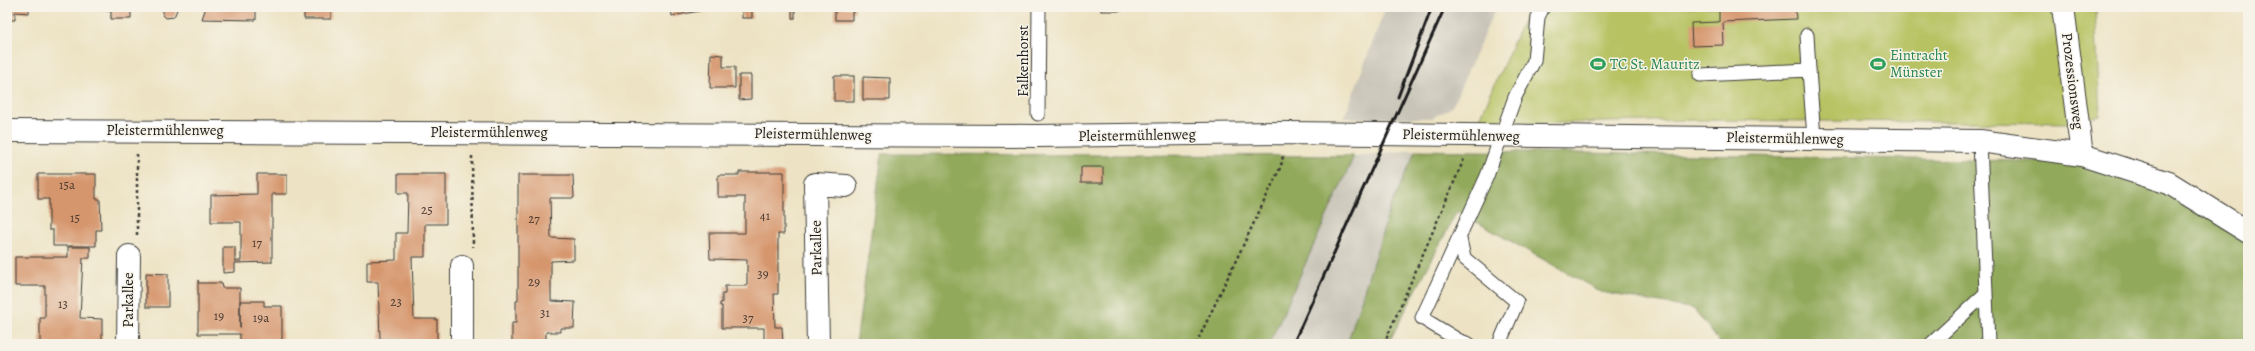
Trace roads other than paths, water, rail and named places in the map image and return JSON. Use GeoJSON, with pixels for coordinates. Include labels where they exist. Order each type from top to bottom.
{"type":"FeatureCollection","features":[{"type":"Feature","properties":{"kind":"street","name":"Prozessionsweg"},"geometry":{"type":"LineString","coordinates":[[2063,7],[2082,155]]}},
{"type":"Feature","properties":{"kind":"street","name":"Pleistermühlenweg"},"geometry":{"type":"LineString","coordinates":[[7,130],[1038,136],[1287,133],[1980,141],[2082,155],[2170,183],[2248,232]]}},
{"type":"Feature","properties":{"kind":"street","name":"Parkallee"},"geometry":{"type":"LineString","coordinates":[[818,344],[815,184],[846,186]]}},
{"type":"Feature","properties":{"kind":"street","name":"Parkallee"},"geometry":{"type":"LineString","coordinates":[[128,344],[129,256]]}},
{"type":"Feature","properties":{"kind":"street"},"geometry":{"type":"LineString","coordinates":[[462,266],[462,344]]}},
{"type":"Feature","properties":{"kind":"lane","name":"Falkenhorst"},"geometry":{"type":"LineString","coordinates":[[1038,114],[1039,7]]}},
{"type":"Feature","properties":{"kind":"lane"},"geometry":{"type":"LineString","coordinates":[[1469,344],[1458,340],[1422,318],[1460,239],[1502,136],[1515,97],[1534,61],[1538,17],[1543,7]]}},
{"type":"Feature","properties":{"kind":"lane"},"geometry":{"type":"LineString","coordinates":[[1807,34],[1814,138]]}},
{"type":"Feature","properties":{"kind":"lane"},"geometry":{"type":"LineString","coordinates":[[1700,75],[1810,70]]}},
{"type":"Feature","properties":{"kind":"lane"},"geometry":{"type":"LineString","coordinates":[[1980,141],[1988,344]]}},
{"type":"Feature","properties":{"kind":"lane"},"geometry":{"type":"LineString","coordinates":[[1460,239],[1464,258],[1517,302],[1499,344]]}},
{"type":"Feature","properties":{"kind":"lane"},"geometry":{"type":"LineString","coordinates":[[1931,344],[1985,294]]}},
{"type":"Feature","properties":{"kind":"railway"},"geometry":{"type":"LineString","coordinates":[[1398,97],[1432,7]]}},
{"type":"Feature","properties":{"kind":"railway"},"geometry":{"type":"LineString","coordinates":[[1293,344],[1445,7]]}},
{"type":"Feature","properties":{"kind":"place","name":"TC St. Mauritz"},"geometry":{"type":"Point","coordinates":[1598,64]}},
{"type":"Feature","properties":{"kind":"place","name":"Eintracht Münster"},"geometry":{"type":"Point","coordinates":[1878,64]}}]}
